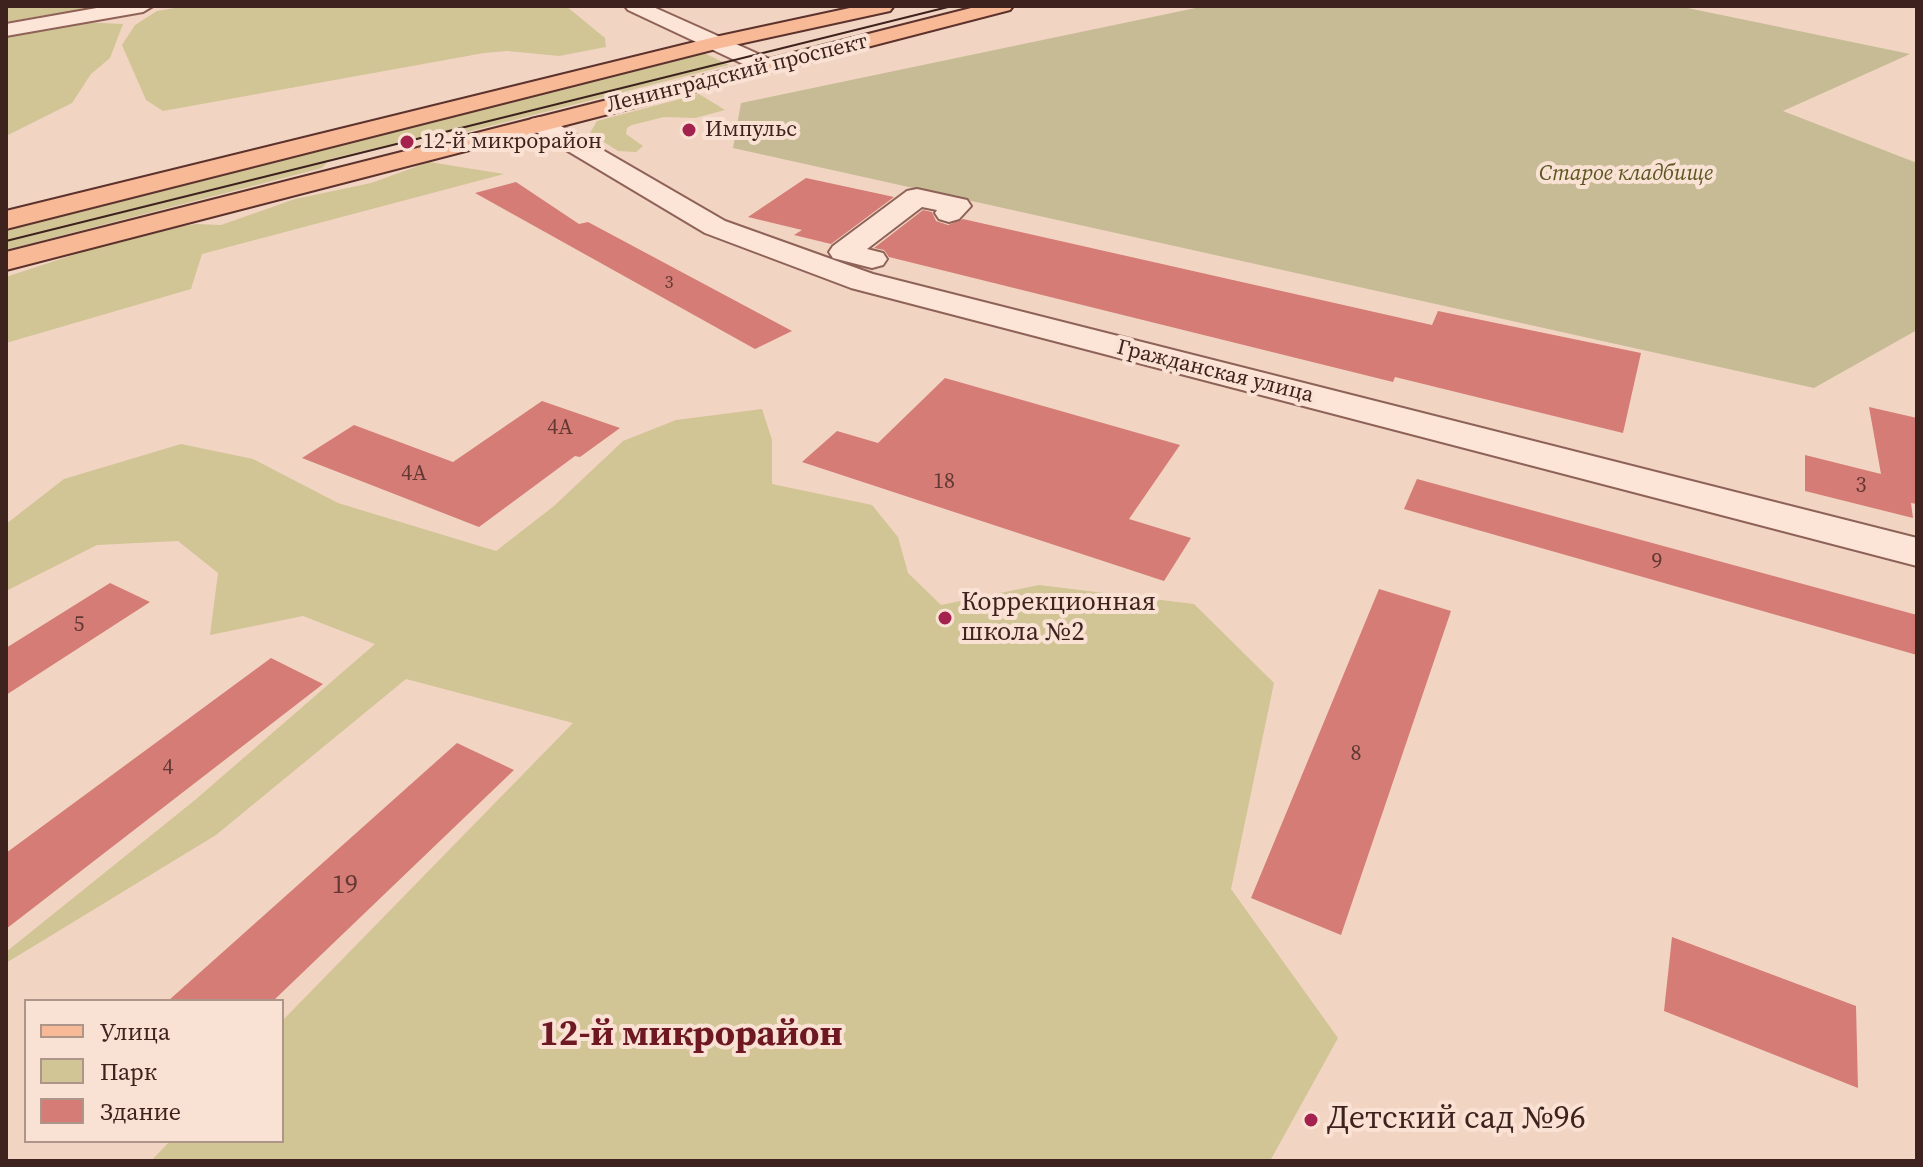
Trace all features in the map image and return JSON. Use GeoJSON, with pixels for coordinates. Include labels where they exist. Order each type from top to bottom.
{"type":"FeatureCollection","features":[{"type":"Feature","properties":{"kind":"main road","name":"Ленинградский проспект"},"geometry":{"type":"LineString","coordinates":[[6,220],[715,43],[890,6]]}},
{"type":"Feature","properties":{"kind":"main road","name":"Ленинградский проспект"},"geometry":{"type":"LineString","coordinates":[[6,261],[1003,6]]}},
{"type":"Feature","properties":{"kind":"street"},"geometry":{"type":"LineString","coordinates":[[6,30],[143,6]]}},
{"type":"Feature","properties":{"kind":"street"},"geometry":{"type":"LineString","coordinates":[[635,6],[766,66]]}},
{"type":"Feature","properties":{"kind":"street","name":"Гражданская улица"},"geometry":{"type":"LineString","coordinates":[[540,124],[715,227],[862,281],[1917,552]]}},
{"type":"Feature","properties":{"kind":"street"},"geometry":{"type":"LineString","coordinates":[[872,259],[844,252],[917,197],[957,206],[949,213]]}},
{"type":"Feature","properties":{"kind":"green space"},"geometry":{"type":"Polygon","coordinates":[[[6,6],[88,6],[89,8],[6,22],[6,6]]]}},
{"type":"Feature","properties":{"kind":"green space"},"geometry":{"type":"Polygon","coordinates":[[[187,6],[566,6],[605,38],[606,47],[559,56],[507,51],[484,53],[163,111],[146,100],[122,45],[135,25],[157,11],[187,6]]]}},
{"type":"Feature","properties":{"kind":"green space","name":"Старое кладбище"},"geometry":{"type":"Polygon","coordinates":[[[1205,6],[1678,6],[1910,54],[1783,111],[1917,163],[1917,330],[1814,388],[733,148],[741,103],[1205,6]]]}},
{"type":"Feature","properties":{"kind":"green space"},"geometry":{"type":"Polygon","coordinates":[[[78,22],[123,24],[110,58],[91,74],[72,103],[6,136],[6,34],[78,22]]]}},
{"type":"Feature","properties":{"kind":"green space"},"geometry":{"type":"Polygon","coordinates":[[[702,52],[729,65],[463,133],[446,131],[330,159],[322,168],[6,250],[6,228],[702,52]]]}},
{"type":"Feature","properties":{"kind":"green space"},"geometry":{"type":"Polygon","coordinates":[[[699,94],[725,110],[695,118],[664,117],[632,125],[627,128],[626,134],[643,146],[636,152],[618,151],[590,133],[597,121],[699,94]]]}},
{"type":"Feature","properties":{"kind":"green space"},"geometry":{"type":"Polygon","coordinates":[[[429,162],[504,174],[202,254],[191,289],[6,343],[6,277],[127,237],[196,224],[221,225],[295,199],[371,183],[429,162]]]}},
{"type":"Feature","properties":{"kind":"green space"},"geometry":{"type":"Polygon","coordinates":[[[762,409],[772,440],[772,484],[872,505],[898,537],[908,573],[941,605],[1039,585],[1194,604],[1274,683],[1231,889],[1338,1038],[1270,1161],[151,1161],[168,1143],[284,1143],[284,1019],[573,723],[406,679],[216,835],[6,963],[6,952],[195,800],[375,644],[303,616],[210,635],[218,573],[178,541],[97,545],[6,591],[6,524],[64,479],[181,444],[253,459],[338,503],[496,551],[554,506],[623,441],[676,420],[762,409]]]}},
{"type":"Feature","properties":{"kind":"building"},"geometry":{"type":"Polygon","coordinates":[[[806,178],[894,197],[831,244],[794,235],[802,230],[748,217],[806,178]]]}},
{"type":"Feature","properties":{"kind":"building"},"geometry":{"type":"Polygon","coordinates":[[[516,182],[579,224],[588,222],[792,331],[755,349],[475,193],[516,182]]]}},
{"type":"Feature","properties":{"kind":"building"},"geometry":{"type":"Polygon","coordinates":[[[923,210],[932,212],[936,221],[948,225],[963,219],[1432,325],[1438,311],[1641,353],[1623,433],[1395,377],[1393,382],[889,257],[884,250],[874,248],[923,210]]]}},
{"type":"Feature","properties":{"kind":"building"},"geometry":{"type":"Polygon","coordinates":[[[945,378],[1180,445],[1129,519],[1191,538],[1164,581],[802,462],[837,431],[878,443],[945,378]]]}},
{"type":"Feature","properties":{"kind":"building"},"geometry":{"type":"Polygon","coordinates":[[[542,401],[620,428],[580,457],[575,456],[479,527],[302,458],[354,425],[453,462],[542,401]]]}},
{"type":"Feature","properties":{"kind":"building"},"geometry":{"type":"Polygon","coordinates":[[[1869,407],[1917,418],[1917,504],[1911,503],[1913,518],[1805,491],[1805,455],[1881,474],[1869,407]]]}},
{"type":"Feature","properties":{"kind":"building"},"geometry":{"type":"Polygon","coordinates":[[[1417,479],[1917,615],[1917,655],[1404,509],[1417,479]]]}},
{"type":"Feature","properties":{"kind":"building"},"geometry":{"type":"Polygon","coordinates":[[[110,583],[150,602],[6,695],[6,648],[110,583]]]}},
{"type":"Feature","properties":{"kind":"building"},"geometry":{"type":"Polygon","coordinates":[[[1379,589],[1451,611],[1341,935],[1251,898],[1379,589]]]}},
{"type":"Feature","properties":{"kind":"building"},"geometry":{"type":"Polygon","coordinates":[[[271,658],[323,684],[6,929],[6,853],[271,658]]]}},
{"type":"Feature","properties":{"kind":"building"},"geometry":{"type":"Polygon","coordinates":[[[457,743],[514,770],[275,999],[170,999],[457,743]]]}},
{"type":"Feature","properties":{"kind":"building"},"geometry":{"type":"Polygon","coordinates":[[[1672,937],[1856,1006],[1858,1088],[1664,1011],[1672,937]]]}},
{"type":"Feature","properties":{"kind":"tram line"},"geometry":{"type":"LineString","coordinates":[[6,241],[952,6]]}},
{"type":"Feature","properties":{"kind":"place","name":"Импульс"},"geometry":{"type":"Point","coordinates":[689,130]}},
{"type":"Feature","properties":{"kind":"place","name":"12-й микрорайон"},"geometry":{"type":"Point","coordinates":[407,142]}},
{"type":"Feature","properties":{"kind":"place","name":"Коррекционная школа №2"},"geometry":{"type":"Point","coordinates":[945,618]}},
{"type":"Feature","properties":{"kind":"place","name":"Детский сад №96"},"geometry":{"type":"Point","coordinates":[1311,1120]}},
{"type":"Feature","properties":{"kind":"district","name":"12-й микрорайон"},"geometry":{"type":"Point","coordinates":[691,1036]}}]}
